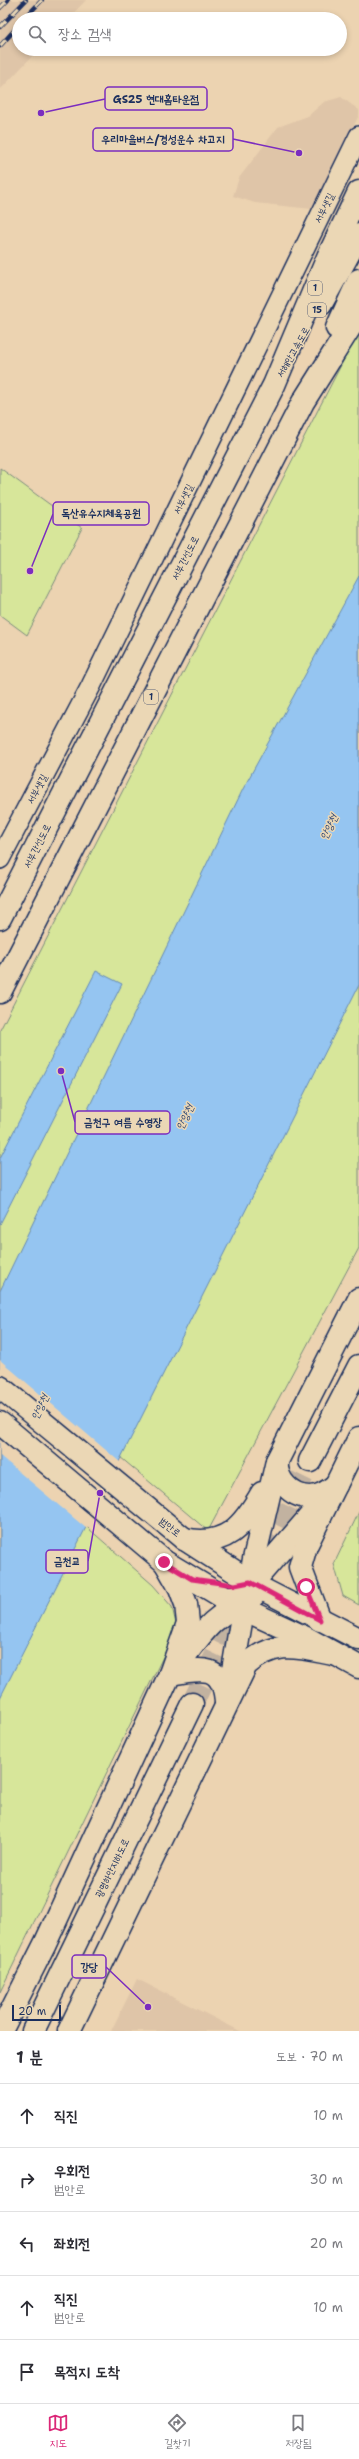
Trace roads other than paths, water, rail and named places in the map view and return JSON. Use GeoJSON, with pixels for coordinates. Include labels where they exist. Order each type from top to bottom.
{"type":"FeatureCollection","features":[{"type":"Feature","properties":{"kind":"main road","name":"서부간선도로"},"geometry":{"type":"LineString","coordinates":[[0,918],[274,385],[328,257],[359,192]]}},
{"type":"Feature","properties":{"kind":"main road","name":"서해안고속도로"},"geometry":{"type":"LineString","coordinates":[[274,385],[359,235]]}},
{"type":"Feature","properties":{"kind":"main road","name":"15"},"geometry":{"type":"LineString","coordinates":[[303,402],[359,280]]}},
{"type":"Feature","properties":{"kind":"main road","name":"1"},"geometry":{"type":"LineString","coordinates":[[0,992],[303,402],[359,313]]}},
{"type":"Feature","properties":{"kind":"main road"},"geometry":{"type":"LineString","coordinates":[[183,1538],[202,1543],[218,1539],[240,1526],[249,1516],[359,1299]]}},
{"type":"Feature","properties":{"kind":"main road"},"geometry":{"type":"LineString","coordinates":[[310,1461],[359,1366]]}},
{"type":"Feature","properties":{"kind":"main road","name":"범안로"},"geometry":{"type":"LineString","coordinates":[[0,1387],[183,1538],[218,1561],[240,1583],[284,1601],[359,1639]]}},
{"type":"Feature","properties":{"kind":"main road"},"geometry":{"type":"LineString","coordinates":[[0,1423],[164,1562],[192,1579],[248,1604],[270,1622],[359,1667]]}},
{"type":"Feature","properties":{"kind":"main road"},"geometry":{"type":"LineString","coordinates":[[0,1436],[31,1449]]}},
{"type":"Feature","properties":{"kind":"main road"},"geometry":{"type":"LineString","coordinates":[[320,1620],[300,1567],[306,1546],[359,1438]]}},
{"type":"Feature","properties":{"kind":"main road"},"geometry":{"type":"LineString","coordinates":[[274,1468],[279,1478],[296,1493],[314,1497],[324,1494],[336,1485]]}},
{"type":"Feature","properties":{"kind":"main road"},"geometry":{"type":"LineString","coordinates":[[226,1705],[238,1648],[241,1622],[248,1604],[240,1583],[274,1468]]}},
{"type":"Feature","properties":{"kind":"main road"},"geometry":{"type":"LineString","coordinates":[[192,1579],[240,1583],[261,1573],[336,1485]]}},
{"type":"Feature","properties":{"kind":"main road"},"geometry":{"type":"LineString","coordinates":[[1,2031],[44,1944],[170,1674],[188,1623],[186,1604],[180,1588],[164,1562]]}},
{"type":"Feature","properties":{"kind":"main road"},"geometry":{"type":"LineString","coordinates":[[170,1674],[212,1622],[229,1609],[248,1604],[284,1601]]}},
{"type":"Feature","properties":{"kind":"main road"},"geometry":{"type":"LineString","coordinates":[[69,2031],[246,1665],[259,1654],[270,1649],[295,1647],[333,1654]]}},
{"type":"Feature","properties":{"kind":"main road"},"geometry":{"type":"LineString","coordinates":[[170,1674],[196,1669],[212,1672],[220,1678],[225,1688],[226,1705]]}},
{"type":"Feature","properties":{"kind":"main road","name":"광명하안지하도로"},"geometry":{"type":"LineString","coordinates":[[33,2031],[192,1704]]}},
{"type":"Feature","properties":{"kind":"street","name":"서부샛길"},"geometry":{"type":"LineString","coordinates":[[0,860],[91,686],[359,136]]}},
{"type":"Feature","properties":{"kind":"water","name":"안양천"},"geometry":{"type":"Polygon","coordinates":[[[359,576],[359,985],[0,1698],[0,1291],[243,789],[359,576]]]}},
{"type":"Feature","properties":{"kind":"water"},"geometry":{"type":"Polygon","coordinates":[[[96,971],[122,984],[0,1224],[0,1158],[96,971]]]}},
{"type":"Feature","properties":{"kind":"tunnel"},"geometry":{"type":"LineString","coordinates":[[192,1704],[310,1461]]}},
{"type":"Feature","properties":{"kind":"railway"},"geometry":{"type":"LineString","coordinates":[[0,8],[8,0]]}},
{"type":"Feature","properties":{"kind":"railway"},"geometry":{"type":"LineString","coordinates":[[14,12],[26,0]]}},
{"type":"Feature","properties":{"kind":"railway"},"geometry":{"type":"LineString","coordinates":[[31,12],[42,0]]}},
{"type":"Feature","properties":{"kind":"railway"},"geometry":{"type":"LineString","coordinates":[[0,27],[12,15]]}},
{"type":"Feature","properties":{"kind":"railway"},"geometry":{"type":"LineString","coordinates":[[0,46],[12,33]]}},
{"type":"Feature","properties":{"kind":"place","name":"GS25 현대홈타운점"},"geometry":{"type":"Point","coordinates":[41,113]}},
{"type":"Feature","properties":{"kind":"place","name":"우리마을버스/경성운수 차고지"},"geometry":{"type":"Point","coordinates":[299,153]}},
{"type":"Feature","properties":{"kind":"place","name":"독산유수지체육공원"},"geometry":{"type":"Point","coordinates":[30,571]}},
{"type":"Feature","properties":{"kind":"place","name":"금천구 여름 수영장"},"geometry":{"type":"Point","coordinates":[61,1071]}},
{"type":"Feature","properties":{"kind":"place","name":"금천교"},"geometry":{"type":"Point","coordinates":[100,1493]}},
{"type":"Feature","properties":{"kind":"place","name":"강당"},"geometry":{"type":"Point","coordinates":[148,2007]}}]}
